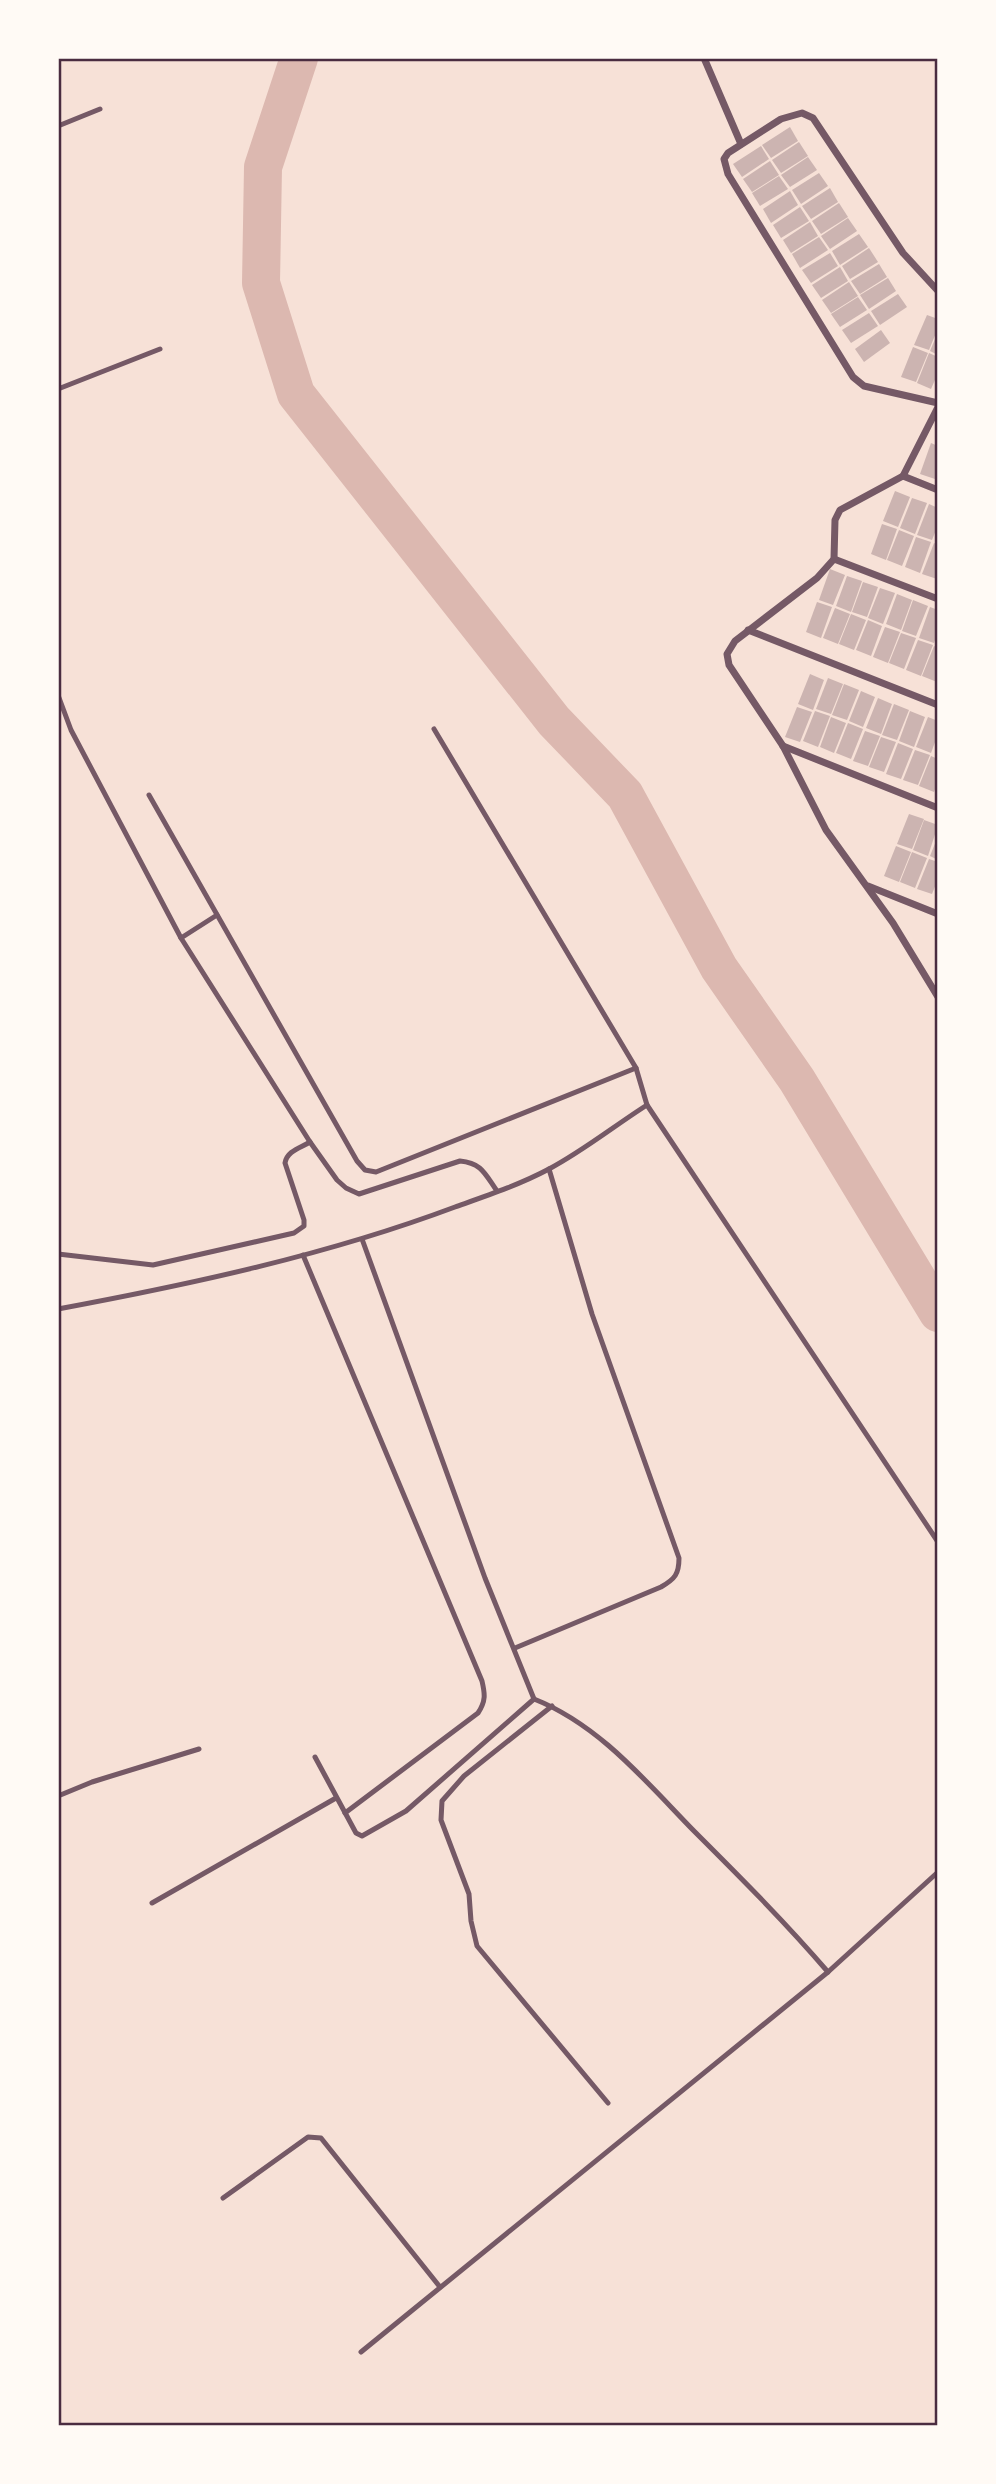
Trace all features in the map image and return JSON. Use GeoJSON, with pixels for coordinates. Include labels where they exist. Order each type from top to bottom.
{"type":"FeatureCollection","features":[{"type":"Feature","properties":{"kind":"street"},"geometry":{"type":"LineString","coordinates":[[704,58],[741,145]]}},
{"type":"Feature","properties":{"kind":"street"},"geometry":{"type":"LineString","coordinates":[[938,291],[903,253],[813,118],[802,113],[781,119],[728,153],[724,159],[728,174],[853,377],[864,386],[938,405],[903,476],[840,510],[835,520],[834,559],[817,578],[748,630],[730,647],[727,654],[729,665],[783,746],[826,830],[868,886],[938,997]]}},
{"type":"Feature","properties":{"kind":"street"},"geometry":{"type":"LineString","coordinates":[[903,476],[938,490]]}},
{"type":"Feature","properties":{"kind":"street"},"geometry":{"type":"LineString","coordinates":[[834,559],[938,599]]}},
{"type":"Feature","properties":{"kind":"street"},"geometry":{"type":"LineString","coordinates":[[748,630],[938,705]]}},
{"type":"Feature","properties":{"kind":"street"},"geometry":{"type":"LineString","coordinates":[[783,746],[938,808]]}},
{"type":"Feature","properties":{"kind":"street"},"geometry":{"type":"LineString","coordinates":[[868,886],[938,914]]}},
{"type":"Feature","properties":{"kind":"lane"},"geometry":{"type":"LineString","coordinates":[[58,126],[100,109]]}},
{"type":"Feature","properties":{"kind":"lane"},"geometry":{"type":"LineString","coordinates":[[58,389],[160,349]]}},
{"type":"Feature","properties":{"kind":"lane"},"geometry":{"type":"LineString","coordinates":[[58,695],[71,730],[181,938],[310,1142],[337,1180],[359,1194],[460,1161],[474,1163],[497,1191]]}},
{"type":"Feature","properties":{"kind":"lane"},"geometry":{"type":"LineString","coordinates":[[434,729],[636,1069],[647,1105],[938,1542]]}},
{"type":"Feature","properties":{"kind":"lane"},"geometry":{"type":"LineString","coordinates":[[149,794],[357,1161],[365,1170],[376,1172],[636,1069]]}},
{"type":"Feature","properties":{"kind":"lane"},"geometry":{"type":"LineString","coordinates":[[181,938],[218,915]]}},
{"type":"Feature","properties":{"kind":"lane"},"geometry":{"type":"LineString","coordinates":[[58,1309],[143,1293],[362,1240],[497,1191],[549,1169],[647,1105]]}},
{"type":"Feature","properties":{"kind":"lane"},"geometry":{"type":"LineString","coordinates":[[58,1254],[153,1265],[294,1233],[303,1226],[304,1220],[285,1163],[286,1157],[310,1142]]}},
{"type":"Feature","properties":{"kind":"lane"},"geometry":{"type":"LineString","coordinates":[[515,1648],[661,1587],[674,1579],[679,1571],[679,1558],[592,1314],[549,1169]]}},
{"type":"Feature","properties":{"kind":"lane"},"geometry":{"type":"LineString","coordinates":[[362,1240],[485,1578],[534,1699],[552,1706],[616,1751],[793,1931],[828,1972]]}},
{"type":"Feature","properties":{"kind":"lane"},"geometry":{"type":"LineString","coordinates":[[303,1255],[477,1668],[485,1696],[484,1704],[478,1713],[345,1813]]}},
{"type":"Feature","properties":{"kind":"lane"},"geometry":{"type":"LineString","coordinates":[[315,1757],[356,1833],[362,1836],[406,1811],[534,1699]]}},
{"type":"Feature","properties":{"kind":"lane"},"geometry":{"type":"LineString","coordinates":[[552,1706],[464,1776],[442,1801],[441,1820],[469,1894],[471,1922],[477,1946],[608,2103]]}},
{"type":"Feature","properties":{"kind":"lane"},"geometry":{"type":"LineString","coordinates":[[58,1796],[92,1782],[199,1749]]}},
{"type":"Feature","properties":{"kind":"lane"},"geometry":{"type":"LineString","coordinates":[[152,1903],[336,1798]]}},
{"type":"Feature","properties":{"kind":"lane"},"geometry":{"type":"LineString","coordinates":[[361,2352],[828,1972],[938,1872]]}},
{"type":"Feature","properties":{"kind":"lane"},"geometry":{"type":"LineString","coordinates":[[223,2198],[308,2137],[321,2138],[440,2287]]}},
{"type":"Feature","properties":{"kind":"building"},"geometry":{"type":"Polygon","coordinates":[[[790,127],[798,141],[771,158],[762,145],[790,127]]]}},
{"type":"Feature","properties":{"kind":"building"},"geometry":{"type":"Polygon","coordinates":[[[799,142],[808,156],[781,173],[772,160],[799,142]]]}},
{"type":"Feature","properties":{"kind":"building"},"geometry":{"type":"Polygon","coordinates":[[[761,146],[769,159],[742,177],[733,164],[761,146]]]}},
{"type":"Feature","properties":{"kind":"building"},"geometry":{"type":"Polygon","coordinates":[[[808,157],[817,170],[790,187],[781,175],[808,157]]]}},
{"type":"Feature","properties":{"kind":"building"},"geometry":{"type":"Polygon","coordinates":[[[770,161],[779,175],[752,192],[743,179],[770,161]]]}},
{"type":"Feature","properties":{"kind":"building"},"geometry":{"type":"Polygon","coordinates":[[[819,173],[828,186],[801,204],[792,190],[819,173]]]}},
{"type":"Feature","properties":{"kind":"building"},"geometry":{"type":"Polygon","coordinates":[[[779,176],[788,189],[760,206],[752,193],[779,176]]]}},
{"type":"Feature","properties":{"kind":"building"},"geometry":{"type":"Polygon","coordinates":[[[830,188],[838,202],[811,219],[802,206],[830,188]]]}},
{"type":"Feature","properties":{"kind":"building"},"geometry":{"type":"Polygon","coordinates":[[[790,191],[798,205],[771,223],[763,209],[790,191]]]}},
{"type":"Feature","properties":{"kind":"building"},"geometry":{"type":"Polygon","coordinates":[[[839,203],[848,217],[821,234],[812,221],[839,203]]]}},
{"type":"Feature","properties":{"kind":"building"},"geometry":{"type":"Polygon","coordinates":[[[800,207],[809,221],[781,238],[773,225],[800,207]]]}},
{"type":"Feature","properties":{"kind":"building"},"geometry":{"type":"Polygon","coordinates":[[[848,218],[857,231],[830,249],[821,236],[848,218]]]}},
{"type":"Feature","properties":{"kind":"building"},"geometry":{"type":"Polygon","coordinates":[[[810,222],[818,236],[791,253],[783,240],[810,222]]]}},
{"type":"Feature","properties":{"kind":"building"},"geometry":{"type":"Polygon","coordinates":[[[859,234],[868,247],[840,265],[832,251],[859,234]]]}},
{"type":"Feature","properties":{"kind":"building"},"geometry":{"type":"Polygon","coordinates":[[[819,237],[828,250],[800,268],[792,254],[819,237]]]}},
{"type":"Feature","properties":{"kind":"building"},"geometry":{"type":"Polygon","coordinates":[[[869,248],[878,262],[850,279],[842,266],[869,248]]]}},
{"type":"Feature","properties":{"kind":"building"},"geometry":{"type":"Polygon","coordinates":[[[830,253],[838,266],[811,283],[802,270],[830,253]]]}},
{"type":"Feature","properties":{"kind":"building"},"geometry":{"type":"Polygon","coordinates":[[[879,264],[887,277],[860,294],[851,281],[879,264]]]}},
{"type":"Feature","properties":{"kind":"building"},"geometry":{"type":"Polygon","coordinates":[[[840,267],[848,281],[821,298],[812,285],[840,267]]]}},
{"type":"Feature","properties":{"kind":"building"},"geometry":{"type":"Polygon","coordinates":[[[888,278],[896,291],[869,309],[860,295],[888,278]]]}},
{"type":"Feature","properties":{"kind":"building"},"geometry":{"type":"Polygon","coordinates":[[[849,282],[858,296],[831,313],[822,300],[849,282]]]}},
{"type":"Feature","properties":{"kind":"building"},"geometry":{"type":"Polygon","coordinates":[[[898,294],[907,307],[880,325],[871,311],[898,294]]]}},
{"type":"Feature","properties":{"kind":"building"},"geometry":{"type":"Polygon","coordinates":[[[858,297],[867,310],[840,327],[831,314],[858,297]]]}},
{"type":"Feature","properties":{"kind":"building"},"geometry":{"type":"Polygon","coordinates":[[[869,313],[878,326],[851,343],[842,330],[869,313]]]}},
{"type":"Feature","properties":{"kind":"building"},"geometry":{"type":"Polygon","coordinates":[[[927,315],[938,319],[938,328],[929,350],[914,345],[927,315]]]}},
{"type":"Feature","properties":{"kind":"building"},"geometry":{"type":"Polygon","coordinates":[[[881,330],[890,343],[864,362],[855,349],[881,330]]]}},
{"type":"Feature","properties":{"kind":"building"},"geometry":{"type":"Polygon","coordinates":[[[938,332],[938,355],[930,351],[938,332]]]}},
{"type":"Feature","properties":{"kind":"building"},"geometry":{"type":"Polygon","coordinates":[[[913,347],[928,353],[916,382],[901,377],[913,347]]]}},
{"type":"Feature","properties":{"kind":"building"},"geometry":{"type":"Polygon","coordinates":[[[929,353],[938,357],[938,373],[931,389],[917,383],[929,353]]]}},
{"type":"Feature","properties":{"kind":"building"},"geometry":{"type":"Polygon","coordinates":[[[931,443],[938,446],[938,470],[935,479],[920,474],[931,443]]]}},
{"type":"Feature","properties":{"kind":"building"},"geometry":{"type":"Polygon","coordinates":[[[895,491],[910,497],[898,527],[883,521],[895,491]]]}},
{"type":"Feature","properties":{"kind":"building"},"geometry":{"type":"Polygon","coordinates":[[[912,498],[927,503],[915,534],[900,528],[912,498]]]}},
{"type":"Feature","properties":{"kind":"building"},"geometry":{"type":"Polygon","coordinates":[[[929,504],[938,508],[938,525],[932,540],[917,535],[929,504]]]}},
{"type":"Feature","properties":{"kind":"building"},"geometry":{"type":"Polygon","coordinates":[[[882,524],[897,529],[886,560],[871,554],[882,524]]]}},
{"type":"Feature","properties":{"kind":"building"},"geometry":{"type":"Polygon","coordinates":[[[899,530],[914,536],[902,566],[887,560],[899,530]]]}},
{"type":"Feature","properties":{"kind":"building"},"geometry":{"type":"Polygon","coordinates":[[[916,537],[931,542],[920,573],[905,567],[916,537]]]}},
{"type":"Feature","properties":{"kind":"building"},"geometry":{"type":"Polygon","coordinates":[[[934,543],[938,545],[937,579],[922,574],[934,543]]]}},
{"type":"Feature","properties":{"kind":"building"},"geometry":{"type":"Polygon","coordinates":[[[830,569],[845,575],[833,605],[819,600],[830,569]]]}},
{"type":"Feature","properties":{"kind":"building"},"geometry":{"type":"Polygon","coordinates":[[[847,576],[862,581],[851,612],[836,606],[847,576]]]}},
{"type":"Feature","properties":{"kind":"building"},"geometry":{"type":"Polygon","coordinates":[[[863,582],[878,587],[867,617],[852,612],[863,582]]]}},
{"type":"Feature","properties":{"kind":"building"},"geometry":{"type":"Polygon","coordinates":[[[880,588],[895,593],[883,624],[868,618],[880,588]]]}},
{"type":"Feature","properties":{"kind":"building"},"geometry":{"type":"Polygon","coordinates":[[[897,594],[912,600],[901,630],[886,624],[897,594]]]}},
{"type":"Feature","properties":{"kind":"building"},"geometry":{"type":"Polygon","coordinates":[[[913,600],[928,606],[916,636],[902,631],[913,600]]]}},
{"type":"Feature","properties":{"kind":"building"},"geometry":{"type":"Polygon","coordinates":[[[817,602],[832,607],[821,638],[806,632],[817,602]]]}},
{"type":"Feature","properties":{"kind":"building"},"geometry":{"type":"Polygon","coordinates":[[[930,607],[938,610],[938,631],[934,643],[919,638],[930,607]]]}},
{"type":"Feature","properties":{"kind":"building"},"geometry":{"type":"Polygon","coordinates":[[[835,608],[850,614],[838,644],[823,638],[835,608]]]}},
{"type":"Feature","properties":{"kind":"building"},"geometry":{"type":"Polygon","coordinates":[[[851,614],[866,620],[854,650],[839,644],[851,614]]]}},
{"type":"Feature","properties":{"kind":"building"},"geometry":{"type":"Polygon","coordinates":[[[868,620],[882,626],[871,656],[856,650],[868,620]]]}},
{"type":"Feature","properties":{"kind":"building"},"geometry":{"type":"Polygon","coordinates":[[[885,627],[900,632],[888,663],[873,657],[885,627]]]}},
{"type":"Feature","properties":{"kind":"building"},"geometry":{"type":"Polygon","coordinates":[[[901,633],[916,638],[904,669],[889,663],[901,633]]]}},
{"type":"Feature","properties":{"kind":"building"},"geometry":{"type":"Polygon","coordinates":[[[918,640],[933,645],[921,676],[906,670],[918,640]]]}},
{"type":"Feature","properties":{"kind":"building"},"geometry":{"type":"Polygon","coordinates":[[[934,646],[938,648],[937,682],[922,676],[934,646]]]}},
{"type":"Feature","properties":{"kind":"building"},"geometry":{"type":"Polygon","coordinates":[[[810,674],[824,680],[813,710],[798,704],[810,674]]]}},
{"type":"Feature","properties":{"kind":"building"},"geometry":{"type":"Polygon","coordinates":[[[828,678],[843,684],[831,714],[816,709],[828,678]]]}},
{"type":"Feature","properties":{"kind":"building"},"geometry":{"type":"Polygon","coordinates":[[[844,684],[859,690],[847,720],[832,715],[844,684]]]}},
{"type":"Feature","properties":{"kind":"building"},"geometry":{"type":"Polygon","coordinates":[[[861,691],[875,697],[863,727],[849,721],[861,691]]]}},
{"type":"Feature","properties":{"kind":"building"},"geometry":{"type":"Polygon","coordinates":[[[878,698],[892,704],[881,734],[866,728],[878,698]]]}},
{"type":"Feature","properties":{"kind":"building"},"geometry":{"type":"Polygon","coordinates":[[[894,704],[909,710],[897,740],[882,735],[894,704]]]}},
{"type":"Feature","properties":{"kind":"building"},"geometry":{"type":"Polygon","coordinates":[[[797,707],[812,712],[800,742],[785,737],[797,707]]]}},
{"type":"Feature","properties":{"kind":"building"},"geometry":{"type":"Polygon","coordinates":[[[815,711],[830,716],[818,747],[803,741],[815,711]]]}},
{"type":"Feature","properties":{"kind":"building"},"geometry":{"type":"Polygon","coordinates":[[[910,711],[925,717],[914,747],[899,741],[910,711]]]}},
{"type":"Feature","properties":{"kind":"building"},"geometry":{"type":"Polygon","coordinates":[[[831,717],[846,723],[834,753],[820,747],[831,717]]]}},
{"type":"Feature","properties":{"kind":"building"},"geometry":{"type":"Polygon","coordinates":[[[928,717],[938,721],[938,734],[931,753],[916,747],[928,717]]]}},
{"type":"Feature","properties":{"kind":"building"},"geometry":{"type":"Polygon","coordinates":[[[848,723],[863,729],[851,759],[836,753],[848,723]]]}},
{"type":"Feature","properties":{"kind":"building"},"geometry":{"type":"Polygon","coordinates":[[[865,731],[880,736],[868,766],[853,761],[865,731]]]}},
{"type":"Feature","properties":{"kind":"building"},"geometry":{"type":"Polygon","coordinates":[[[881,737],[896,742],[884,772],[869,767],[881,737]]]}},
{"type":"Feature","properties":{"kind":"building"},"geometry":{"type":"Polygon","coordinates":[[[898,743],[913,749],[901,779],[886,774],[898,743]]]}},
{"type":"Feature","properties":{"kind":"building"},"geometry":{"type":"Polygon","coordinates":[[[915,750],[930,755],[918,785],[903,780],[915,750]]]}},
{"type":"Feature","properties":{"kind":"building"},"geometry":{"type":"Polygon","coordinates":[[[931,756],[938,759],[938,781],[934,792],[919,786],[931,756]]]}},
{"type":"Feature","properties":{"kind":"building"},"geometry":{"type":"Polygon","coordinates":[[[909,814],[924,819],[912,849],[897,844],[909,814]]]}},
{"type":"Feature","properties":{"kind":"building"},"geometry":{"type":"Polygon","coordinates":[[[924,820],[938,825],[928,856],[913,850],[924,820]]]}},
{"type":"Feature","properties":{"kind":"building"},"geometry":{"type":"Polygon","coordinates":[[[938,836],[938,860],[930,856],[938,836]]]}},
{"type":"Feature","properties":{"kind":"building"},"geometry":{"type":"Polygon","coordinates":[[[896,846],[911,852],[899,882],[884,876],[896,846]]]}},
{"type":"Feature","properties":{"kind":"building"},"geometry":{"type":"Polygon","coordinates":[[[912,852],[927,858],[915,888],[900,882],[912,852]]]}},
{"type":"Feature","properties":{"kind":"building"},"geometry":{"type":"Polygon","coordinates":[[[929,859],[938,862],[938,879],[932,894],[917,889],[929,859]]]}},
{"type":"Feature","properties":{"kind":"waterway"},"geometry":{"type":"LineString","coordinates":[[299,58],[263,167],[261,283],[296,394],[554,721],[625,795],[719,968],[797,1080],[938,1313]]}}]}
